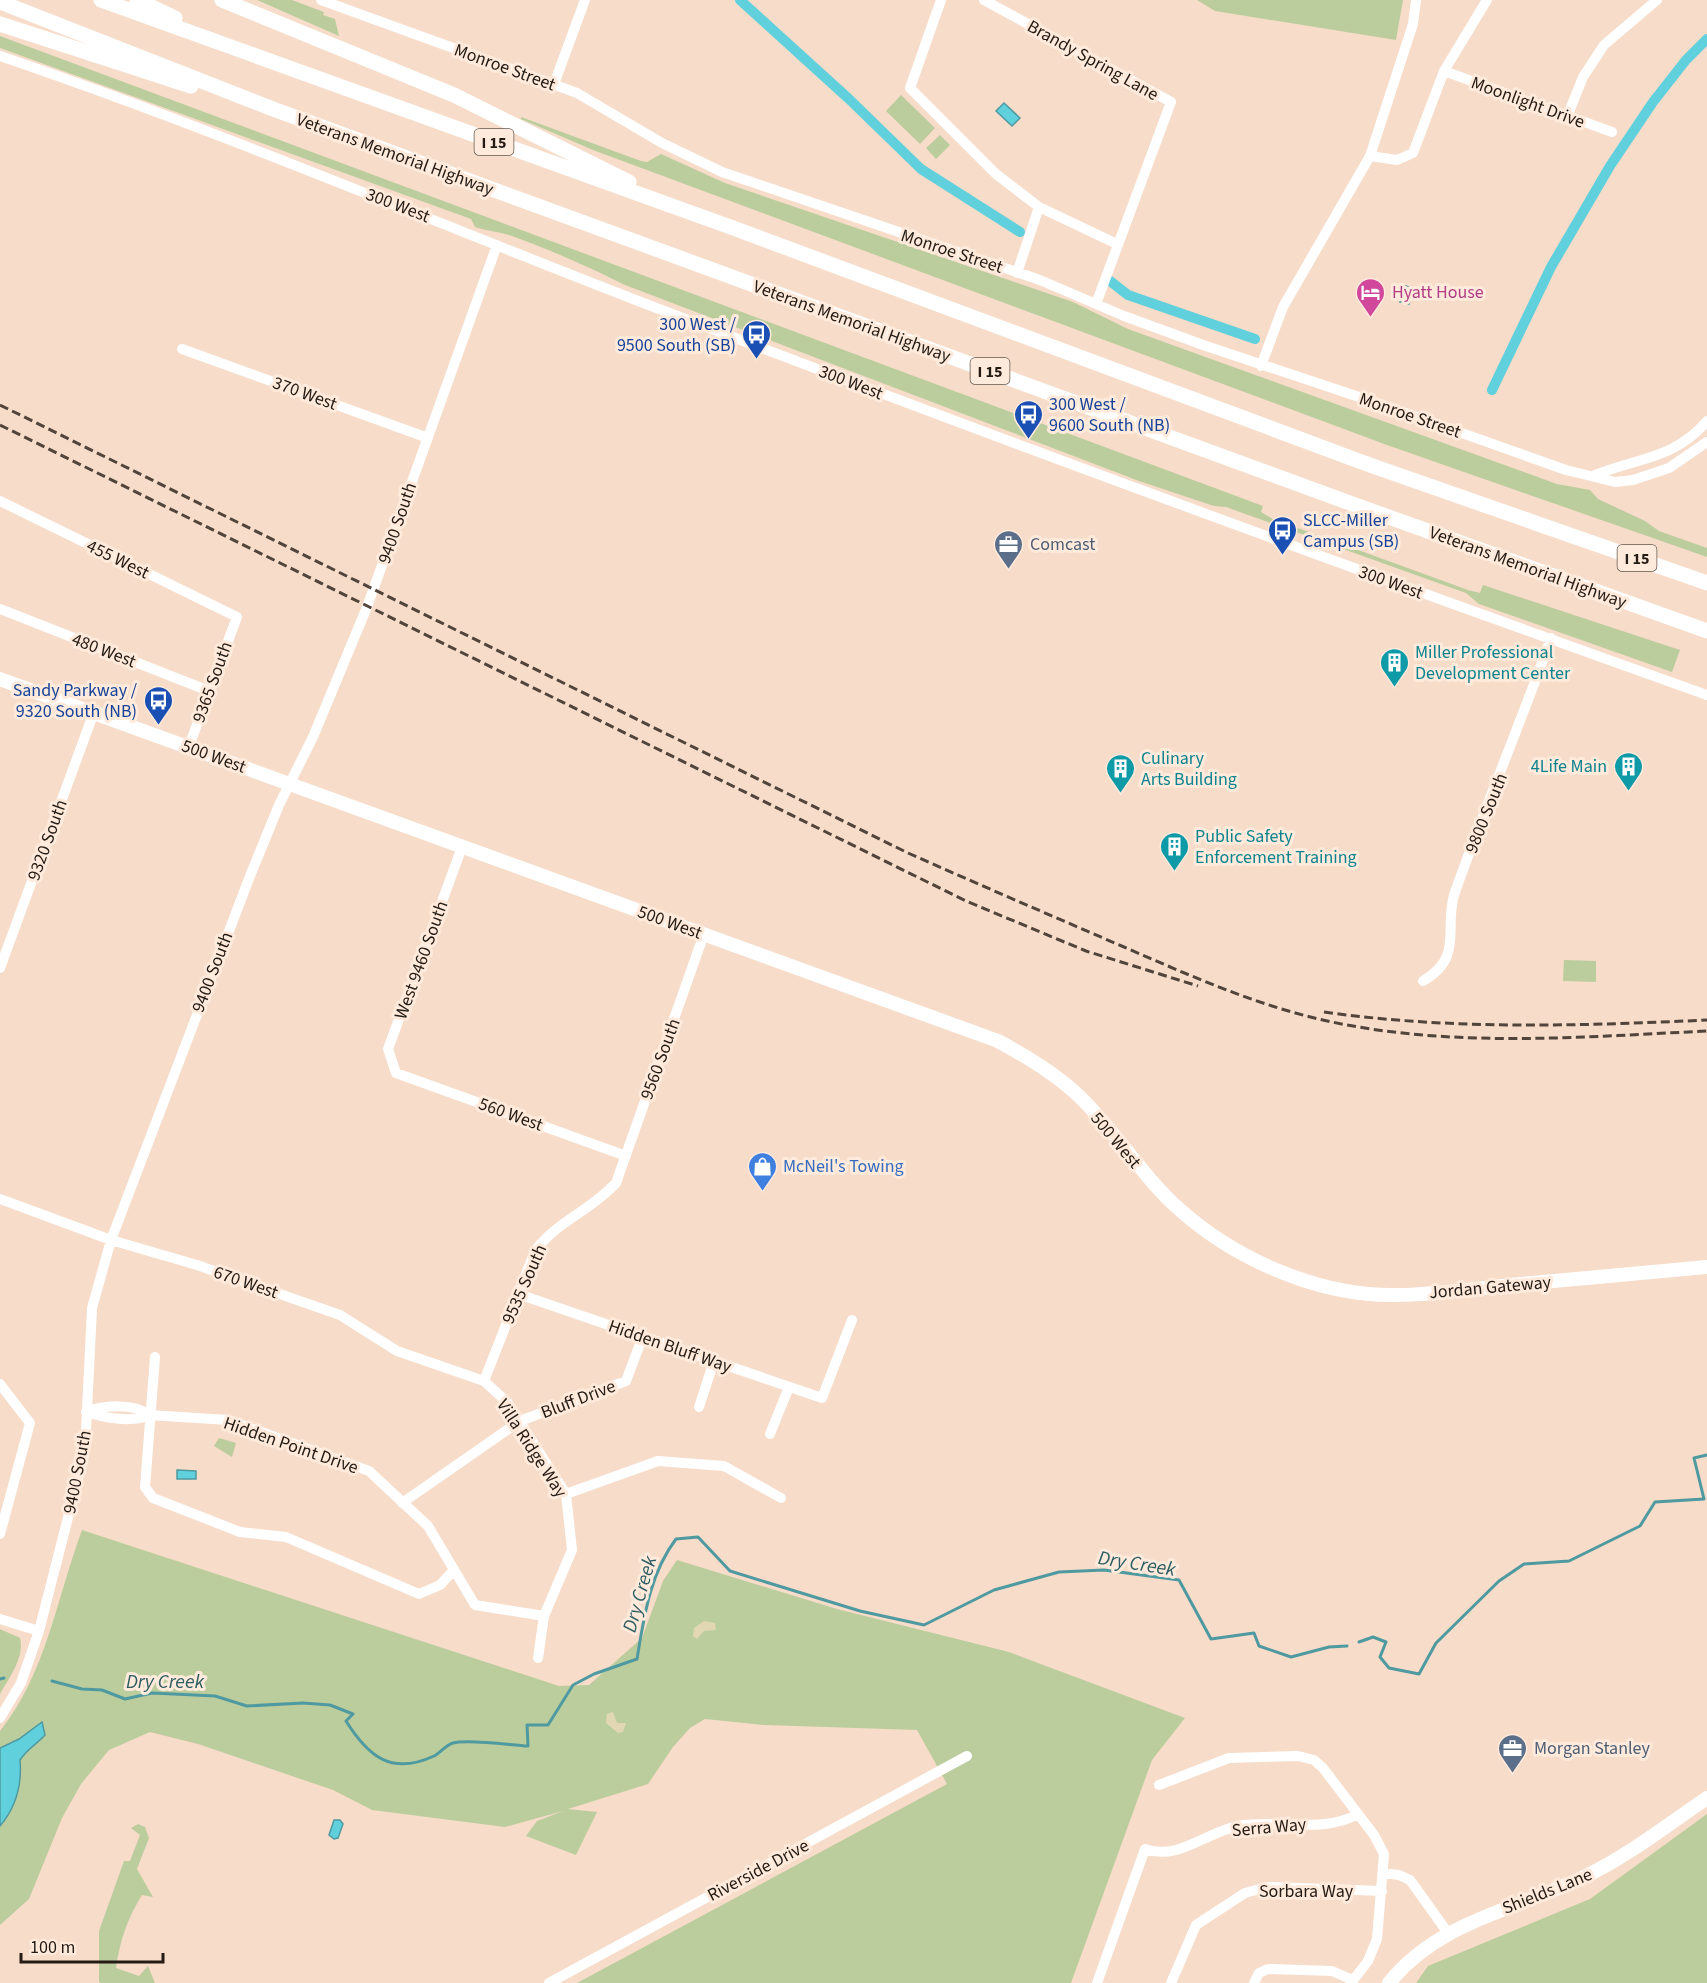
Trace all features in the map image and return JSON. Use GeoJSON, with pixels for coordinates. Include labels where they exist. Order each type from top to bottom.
{"type":"FeatureCollection","features":[{"type":"Feature","properties":{"kind":"highway","name":"I 15"},"geometry":{"type":"LineString","coordinates":[[101,0],[736,229],[1106,369],[1707,583]]}},
{"type":"Feature","properties":{"kind":"highway"},"geometry":{"type":"LineString","coordinates":[[137,0],[250,55]]}},
{"type":"Feature","properties":{"kind":"highway"},"geometry":{"type":"LineString","coordinates":[[222,0],[454,95],[635,185],[736,229]]}},
{"type":"Feature","properties":{"kind":"highway","name":"Veterans Memorial Highway"},"geometry":{"type":"LineString","coordinates":[[0,2],[273,109],[1358,506],[1707,631]]}},
{"type":"Feature","properties":{"kind":"highway"},"geometry":{"type":"LineString","coordinates":[[0,24],[170,80],[273,109]]}},
{"type":"Feature","properties":{"kind":"main road","name":"500 West"},"geometry":{"type":"LineString","coordinates":[[0,679],[979,1033],[1026,1056],[1079,1097],[1140,1169],[1181,1211],[1231,1246],[1277,1270]]}},
{"type":"Feature","properties":{"kind":"main road","name":"Jordan Gateway"},"geometry":{"type":"LineString","coordinates":[[1277,1270],[1341,1290],[1394,1295],[1707,1267]]}},
{"type":"Feature","properties":{"kind":"main road","name":"Shields Lane"},"geometry":{"type":"LineString","coordinates":[[1389,1983],[1422,1950],[1448,1933],[1586,1876],[1624,1855],[1707,1798]]}},
{"type":"Feature","properties":{"kind":"street","name":"Monroe Street"},"geometry":{"type":"LineString","coordinates":[[321,0],[554,84],[606,108],[662,143],[702,164],[1017,273],[1124,316],[1262,366],[1380,404],[1557,467],[1615,482],[1652,475],[1686,459],[1707,442]]}},
{"type":"Feature","properties":{"kind":"street"},"geometry":{"type":"LineString","coordinates":[[554,84],[585,0]]}},
{"type":"Feature","properties":{"kind":"street"},"geometry":{"type":"LineString","coordinates":[[941,0],[910,88],[996,174],[1039,207],[1117,244],[1096,304]]}},
{"type":"Feature","properties":{"kind":"street","name":"Brandy Spring Lane"},"geometry":{"type":"LineString","coordinates":[[984,0],[1171,102],[1117,244]]}},
{"type":"Feature","properties":{"kind":"street"},"geometry":{"type":"LineString","coordinates":[[1262,366],[1283,307],[1370,156],[1413,24],[1416,0]]}},
{"type":"Feature","properties":{"kind":"street"},"geometry":{"type":"LineString","coordinates":[[1370,156],[1397,160],[1413,153],[1444,71],[1487,0]]}},
{"type":"Feature","properties":{"kind":"street"},"geometry":{"type":"LineString","coordinates":[[1567,117],[1583,77],[1604,45],[1657,0]]}},
{"type":"Feature","properties":{"kind":"street","name":"300 West"},"geometry":{"type":"LineString","coordinates":[[0,56],[353,188],[1150,495],[1707,695]]}},
{"type":"Feature","properties":{"kind":"street","name":"Moonlight Drive"},"geometry":{"type":"LineString","coordinates":[[1444,71],[1612,132]]}},
{"type":"Feature","properties":{"kind":"street"},"geometry":{"type":"LineString","coordinates":[[1017,273],[1039,207]]}},
{"type":"Feature","properties":{"kind":"street","name":"9400 South"},"geometry":{"type":"LineString","coordinates":[[0,1718],[21,1683],[39,1631],[85,1451],[92,1308],[111,1240],[228,930],[279,805],[313,737],[368,607],[497,245]]}},
{"type":"Feature","properties":{"kind":"street","name":"370 West"},"geometry":{"type":"LineString","coordinates":[[182,349],[428,438]]}},
{"type":"Feature","properties":{"kind":"street","name":"Monroe Street"},"geometry":{"type":"LineString","coordinates":[[1595,475],[1662,455],[1692,436],[1707,421]]}},
{"type":"Feature","properties":{"kind":"street","name":"455 West"},"geometry":{"type":"LineString","coordinates":[[0,501],[237,617]]}},
{"type":"Feature","properties":{"kind":"street","name":"480 West"},"geometry":{"type":"LineString","coordinates":[[0,609],[209,691]]}},
{"type":"Feature","properties":{"kind":"street","name":"9365 South"},"geometry":{"type":"LineString","coordinates":[[189,746],[237,617]]}},
{"type":"Feature","properties":{"kind":"street","name":"9800 South"},"geometry":{"type":"LineString","coordinates":[[1423,981],[1444,964],[1452,939],[1451,909],[1454,895],[1482,815],[1510,753],[1551,638]]}},
{"type":"Feature","properties":{"kind":"street","name":"9320 South"},"geometry":{"type":"LineString","coordinates":[[0,968],[94,712]]}},
{"type":"Feature","properties":{"kind":"street","name":"West 9460 South"},"geometry":{"type":"LineString","coordinates":[[396,1073],[388,1049],[462,847]]}},
{"type":"Feature","properties":{"kind":"street","name":"9560 South"},"geometry":{"type":"LineString","coordinates":[[616,1184],[705,934]]}},
{"type":"Feature","properties":{"kind":"street","name":"560 West"},"geometry":{"type":"LineString","coordinates":[[396,1073],[626,1156]]}},
{"type":"Feature","properties":{"kind":"street","name":"9535 South"},"geometry":{"type":"LineString","coordinates":[[484,1381],[535,1251],[548,1233],[598,1202],[616,1184]]}},
{"type":"Feature","properties":{"kind":"street","name":"670 West"},"geometry":{"type":"LineString","coordinates":[[0,1199],[111,1240],[197,1265],[340,1315],[397,1351],[484,1381]]}},
{"type":"Feature","properties":{"kind":"street","name":"Hidden Bluff Way"},"geometry":{"type":"LineString","coordinates":[[518,1294],[822,1398],[852,1320]]}},
{"type":"Feature","properties":{"kind":"street","name":"Bluff Drive"},"geometry":{"type":"LineString","coordinates":[[402,1503],[520,1421],[626,1381],[643,1336]]}},
{"type":"Feature","properties":{"kind":"street"},"geometry":{"type":"LineString","coordinates":[[155,1357],[145,1487],[153,1498],[240,1532],[286,1538],[418,1594],[440,1585],[454,1570]]}},
{"type":"Feature","properties":{"kind":"street"},"geometry":{"type":"LineString","coordinates":[[699,1407],[714,1361]]}},
{"type":"Feature","properties":{"kind":"street","name":"Villa Ridge Way"},"geometry":{"type":"LineString","coordinates":[[484,1381],[507,1402],[566,1494],[572,1550],[544,1616],[538,1658]]}},
{"type":"Feature","properties":{"kind":"street"},"geometry":{"type":"LineString","coordinates":[[0,1384],[30,1424],[0,1534]]}},
{"type":"Feature","properties":{"kind":"street"},"geometry":{"type":"LineString","coordinates":[[770,1434],[789,1387]]}},
{"type":"Feature","properties":{"kind":"street","name":"Hidden Point Drive"},"geometry":{"type":"LineString","coordinates":[[86,1412],[100,1417],[130,1419],[140,1419],[150,1415],[228,1420],[369,1471],[428,1526],[475,1605],[544,1616]]}},
{"type":"Feature","properties":{"kind":"street"},"geometry":{"type":"LineString","coordinates":[[566,1494],[658,1461],[724,1466],[781,1498]]}},
{"type":"Feature","properties":{"kind":"street"},"geometry":{"type":"LineString","coordinates":[[0,1619],[39,1631]]}},
{"type":"Feature","properties":{"kind":"street","name":"Riverside Drive"},"geometry":{"type":"LineString","coordinates":[[549,1983],[967,1756]]}},
{"type":"Feature","properties":{"kind":"street"},"geometry":{"type":"LineString","coordinates":[[1159,1785],[1222,1760],[1303,1756],[1323,1768],[1383,1848],[1382,1891],[1375,1947],[1368,1961],[1352,1981],[1332,1971],[1268,1969],[1259,1973],[1254,1983]]}},
{"type":"Feature","properties":{"kind":"street","name":"Serra Way"},"geometry":{"type":"LineString","coordinates":[[1097,1983],[1146,1849],[1162,1853],[1173,1852],[1237,1826],[1339,1823],[1358,1814]]}},
{"type":"Feature","properties":{"kind":"street"},"geometry":{"type":"LineString","coordinates":[[1383,1874],[1403,1876],[1410,1880],[1448,1933]]}},
{"type":"Feature","properties":{"kind":"street","name":"Sorbara Way"},"geometry":{"type":"LineString","coordinates":[[1171,1983],[1189,1936],[1196,1925],[1245,1893],[1267,1887],[1382,1891]]}},
{"type":"Feature","properties":{"kind":"green space"},"geometry":{"type":"Polygon","coordinates":[[[257,0],[292,0],[324,12],[323,15],[335,19],[339,36],[257,0]]]}},
{"type":"Feature","properties":{"kind":"green space"},"geometry":{"type":"Polygon","coordinates":[[[1197,0],[1403,0],[1396,40],[1215,11],[1197,0]]]}},
{"type":"Feature","properties":{"kind":"green space"},"geometry":{"type":"Polygon","coordinates":[[[0,36],[1263,506],[1261,512],[1273,519],[1468,590],[1480,593],[1483,585],[1680,650],[1672,672],[1479,604],[1466,593],[1226,507],[1214,506],[1139,481],[625,285],[527,241],[475,227],[471,219],[0,48],[0,36]]]}},
{"type":"Feature","properties":{"kind":"green space"},"geometry":{"type":"Polygon","coordinates":[[[901,95],[935,128],[920,144],[886,111],[901,95]]]}},
{"type":"Feature","properties":{"kind":"green space"},"geometry":{"type":"Polygon","coordinates":[[[521,117],[641,161],[647,162],[661,154],[725,183],[1073,302],[1128,329],[1557,484],[1590,490],[1598,499],[1645,521],[1659,531],[1707,548],[1707,557],[1387,445],[593,150],[521,119],[521,117]]]}},
{"type":"Feature","properties":{"kind":"green space"},"geometry":{"type":"Polygon","coordinates":[[[940,135],[950,145],[936,159],[926,148],[940,135]]]}},
{"type":"Feature","properties":{"kind":"green space"},"geometry":{"type":"Polygon","coordinates":[[[1564,960],[1596,961],[1596,982],[1563,981],[1564,960]]]}},
{"type":"Feature","properties":{"kind":"green space"},"geometry":{"type":"Polygon","coordinates":[[[219,1438],[236,1443],[232,1457],[214,1446],[219,1438]]]}},
{"type":"Feature","properties":{"kind":"green space"},"geometry":{"type":"Polygon","coordinates":[[[82,1530],[559,1686],[589,1685],[642,1638],[663,1581],[677,1560],[837,1609],[1009,1652],[1185,1718],[1152,1760],[1071,1983],[577,1983],[947,1784],[917,1730],[765,1725],[705,1719],[690,1728],[673,1747],[648,1784],[568,1809],[597,1812],[576,1855],[526,1836],[537,1821],[563,1811],[505,1827],[372,1810],[333,1790],[198,1744],[150,1732],[109,1750],[81,1784],[62,1818],[29,1899],[0,1925],[0,1731],[16,1709],[40,1660],[82,1530]]]}},
{"type":"Feature","properties":{"kind":"green space"},"geometry":{"type":"Polygon","coordinates":[[[0,1629],[20,1638],[21,1645],[15,1667],[0,1694],[0,1629]]]}},
{"type":"Feature","properties":{"kind":"green space"},"geometry":{"type":"Polygon","coordinates":[[[1707,1814],[1707,1983],[1416,1983],[1428,1966],[1590,1899],[1707,1814]]]}},
{"type":"Feature","properties":{"kind":"green space"},"geometry":{"type":"Polygon","coordinates":[[[138,1824],[145,1827],[149,1838],[137,1869],[153,1897],[142,1895],[132,1913],[125,1930],[116,1968],[139,1976],[148,1966],[155,1983],[101,1983],[99,1982],[99,1931],[124,1861],[130,1861],[140,1835],[131,1828],[138,1824]]]}},
{"type":"Feature","properties":{"kind":"sand"},"geometry":{"type":"Polygon","coordinates":[[[704,1621],[715,1623],[716,1630],[704,1631],[697,1639],[693,1636],[694,1628],[704,1621]]]}},
{"type":"Feature","properties":{"kind":"sand"},"geometry":{"type":"Polygon","coordinates":[[[613,1712],[617,1723],[626,1723],[623,1732],[618,1733],[606,1723],[607,1714],[613,1712]]]}},
{"type":"Feature","properties":{"kind":"water"},"geometry":{"type":"Polygon","coordinates":[[[1004,103],[1020,118],[1012,126],[996,111],[1004,103]]]}},
{"type":"Feature","properties":{"kind":"water"},"geometry":{"type":"Polygon","coordinates":[[[1406,286],[1414,289],[1409,304],[1400,302],[1406,286]]]}},
{"type":"Feature","properties":{"kind":"water"},"geometry":{"type":"Polygon","coordinates":[[[177,1470],[196,1471],[196,1479],[177,1479],[177,1470]]]}},
{"type":"Feature","properties":{"kind":"water"},"geometry":{"type":"Polygon","coordinates":[[[42,1722],[45,1735],[20,1760],[17,1794],[11,1811],[0,1826],[0,1748],[19,1739],[42,1722]]]}},
{"type":"Feature","properties":{"kind":"water"},"geometry":{"type":"Polygon","coordinates":[[[334,1820],[340,1820],[343,1824],[338,1838],[334,1839],[329,1835],[334,1820]]]}},
{"type":"Feature","properties":{"kind":"waterway"},"geometry":{"type":"LineString","coordinates":[[740,0],[849,99],[921,169],[1020,232]]}},
{"type":"Feature","properties":{"kind":"waterway"},"geometry":{"type":"LineString","coordinates":[[1492,390],[1551,267],[1610,166],[1653,102],[1686,60],[1707,39]]}},
{"type":"Feature","properties":{"kind":"waterway"},"geometry":{"type":"LineString","coordinates":[[1110,281],[1128,295],[1255,339]]}},
{"type":"Feature","properties":{"kind":"waterway","name":"Dry Creek"},"geometry":{"type":"LineString","coordinates":[[1359,1642],[1373,1637],[1386,1642],[1380,1657],[1389,1668],[1419,1674],[1436,1643],[1499,1581],[1524,1564],[1569,1561],[1640,1526],[1655,1502],[1704,1499],[1694,1458],[1707,1455]]}},
{"type":"Feature","properties":{"kind":"waterway","name":"Dry Creek"},"geometry":{"type":"LineString","coordinates":[[52,1681],[82,1689],[102,1690],[125,1699],[152,1693],[215,1696],[247,1706],[303,1703],[330,1705],[353,1714],[346,1721],[354,1733],[372,1753],[393,1763],[419,1762],[434,1756],[450,1744],[460,1742],[528,1746],[527,1725],[548,1725],[573,1685],[594,1674],[637,1659],[649,1596],[660,1566],[676,1539],[698,1537],[730,1571],[860,1611],[924,1625],[994,1590],[1059,1572],[1104,1570],[1179,1580],[1211,1639],[1254,1633],[1259,1646],[1291,1657],[1329,1647],[1347,1646]]}},
{"type":"Feature","properties":{"kind":"waterway","name":"Dry Creek"},"geometry":{"type":"LineString","coordinates":[[0,1679],[4,1678]]}},
{"type":"Feature","properties":{"kind":"railway"},"geometry":{"type":"LineString","coordinates":[[0,405],[908,853],[1226,990],[1305,1016],[1379,1030],[1425,1035],[1472,1038],[1566,1038],[1707,1031]]}},
{"type":"Feature","properties":{"kind":"railway"},"geometry":{"type":"LineString","coordinates":[[0,425],[966,901],[1086,951],[1198,986]]}},
{"type":"Feature","properties":{"kind":"railway"},"geometry":{"type":"LineString","coordinates":[[1324,1012],[1372,1018],[1467,1024],[1563,1025],[1707,1020]]}},
{"type":"Feature","properties":{"kind":"place","name":"Hyatt House"},"geometry":{"type":"Point","coordinates":[1371,318]}},
{"type":"Feature","properties":{"kind":"place","name":"300 West / 9500 South (SB)"},"geometry":{"type":"Point","coordinates":[757,360]}},
{"type":"Feature","properties":{"kind":"place","name":"300 West / 9600 South (NB)"},"geometry":{"type":"Point","coordinates":[1028,440]}},
{"type":"Feature","properties":{"kind":"place","name":"SLCC-Miller Campus (SB)"},"geometry":{"type":"Point","coordinates":[1282,556]}},
{"type":"Feature","properties":{"kind":"place","name":"Comcast"},"geometry":{"type":"Point","coordinates":[1009,570]}},
{"type":"Feature","properties":{"kind":"place","name":"Miller Professional Development Center"},"geometry":{"type":"Point","coordinates":[1394,688]}},
{"type":"Feature","properties":{"kind":"place","name":"Sandy Parkway / 9320 South (NB)"},"geometry":{"type":"Point","coordinates":[158,726]}},
{"type":"Feature","properties":{"kind":"place","name":"4Life Main"},"geometry":{"type":"Point","coordinates":[1628,792]}},
{"type":"Feature","properties":{"kind":"place","name":"Culinary Arts Building"},"geometry":{"type":"Point","coordinates":[1120,794]}},
{"type":"Feature","properties":{"kind":"place","name":"Public Safety Enforcement Training"},"geometry":{"type":"Point","coordinates":[1174,872]}},
{"type":"Feature","properties":{"kind":"place","name":"McNeil's Towing"},"geometry":{"type":"Point","coordinates":[762,1192]}},
{"type":"Feature","properties":{"kind":"place","name":"Morgan Stanley"},"geometry":{"type":"Point","coordinates":[1513,1774]}}]}
